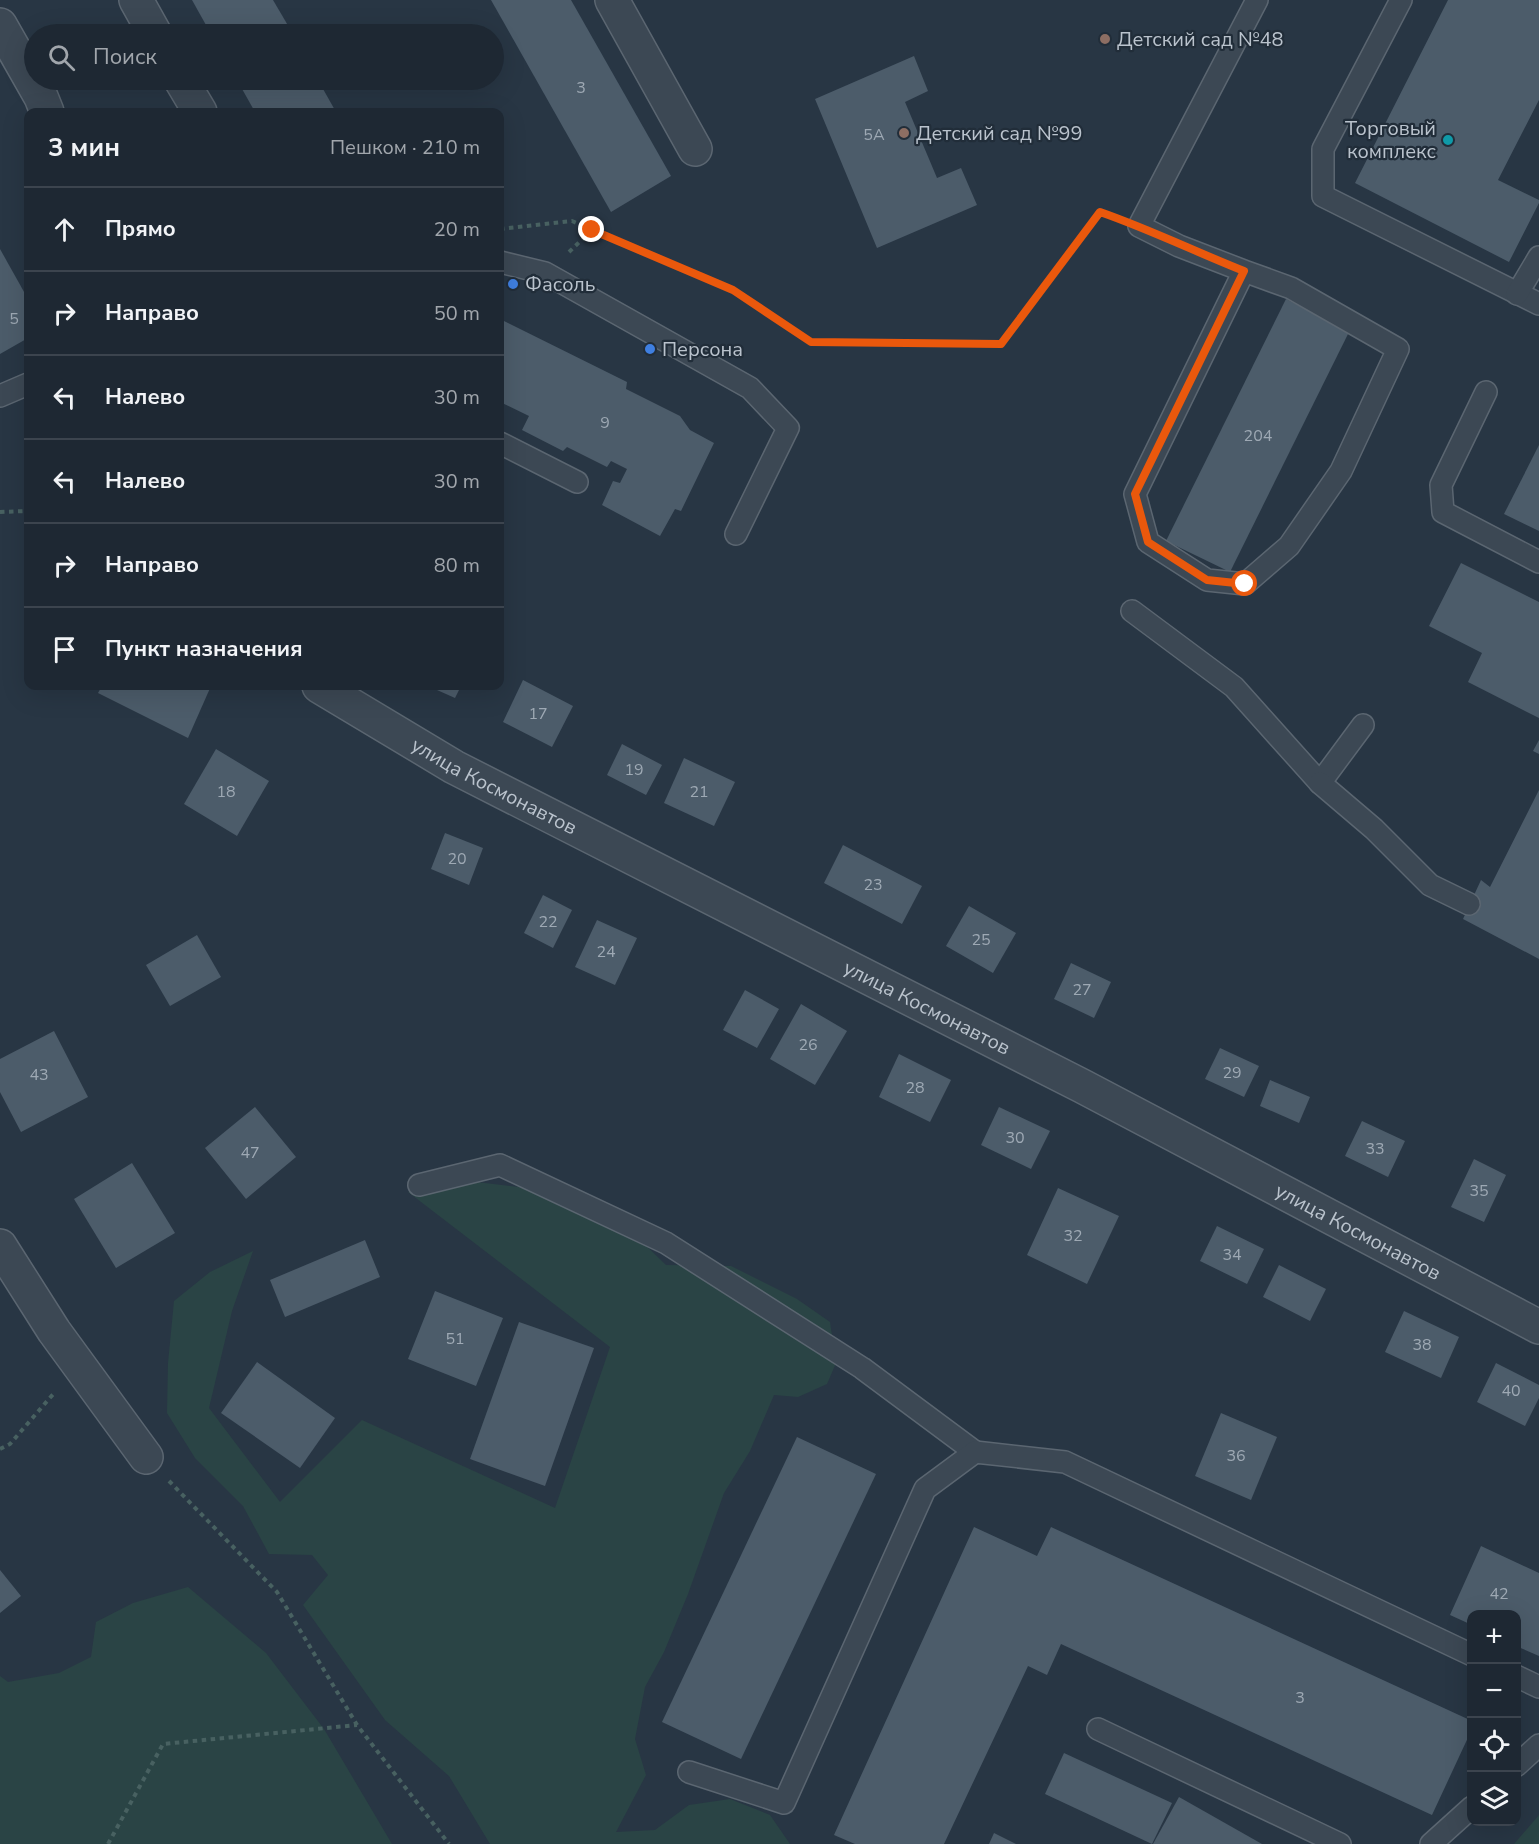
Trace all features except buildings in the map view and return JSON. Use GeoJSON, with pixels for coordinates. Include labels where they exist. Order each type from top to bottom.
{"type":"FeatureCollection","features":[{"type":"Feature","properties":{"kind":"street"},"geometry":{"type":"LineString","coordinates":[[136,0],[150,24]]}},
{"type":"Feature","properties":{"kind":"street"},"geometry":{"type":"LineString","coordinates":[[612,0],[695,149]]}},
{"type":"Feature","properties":{"kind":"street"},"geometry":{"type":"LineString","coordinates":[[0,25],[24,67]]}},
{"type":"Feature","properties":{"kind":"street"},"geometry":{"type":"LineString","coordinates":[[37,90],[45,108]]}},
{"type":"Feature","properties":{"kind":"street"},"geometry":{"type":"LineString","coordinates":[[187,90],[198,108]]}},
{"type":"Feature","properties":{"kind":"street","name":"улица Космонавтов"},"geometry":{"type":"LineString","coordinates":[[326,690],[454,767],[1082,1086],[1539,1327]]}},
{"type":"Feature","properties":{"kind":"street"},"geometry":{"type":"LineString","coordinates":[[0,1246],[54,1331],[146,1457]]}},
{"type":"Feature","properties":{"kind":"lane"},"geometry":{"type":"LineString","coordinates":[[1244,271],[1135,494],[1148,542],[1207,580],[1245,584],[1289,546],[1341,471],[1398,349],[1291,288],[1179,246],[1139,226],[1257,0]]}},
{"type":"Feature","properties":{"kind":"lane"},"geometry":{"type":"LineString","coordinates":[[1401,0],[1323,149],[1323,196],[1539,304]]}},
{"type":"Feature","properties":{"kind":"lane"},"geometry":{"type":"LineString","coordinates":[[1517,294],[1539,257]]}},
{"type":"Feature","properties":{"kind":"lane"},"geometry":{"type":"LineString","coordinates":[[504,263],[545,273],[750,388],[788,428],[736,534]]}},
{"type":"Feature","properties":{"kind":"lane"},"geometry":{"type":"LineString","coordinates":[[0,396],[24,386]]}},
{"type":"Feature","properties":{"kind":"lane"},"geometry":{"type":"LineString","coordinates":[[1486,392],[1441,485],[1443,512],[1539,562]]}},
{"type":"Feature","properties":{"kind":"lane"},"geometry":{"type":"LineString","coordinates":[[504,445],[577,482]]}},
{"type":"Feature","properties":{"kind":"lane"},"geometry":{"type":"LineString","coordinates":[[1132,612],[1234,687],[1320,783],[1374,829],[1430,885],[1469,904]]}},
{"type":"Feature","properties":{"kind":"lane"},"geometry":{"type":"LineString","coordinates":[[1320,783],[1363,725]]}},
{"type":"Feature","properties":{"kind":"lane"},"geometry":{"type":"LineString","coordinates":[[419,1185],[500,1165],[666,1243],[862,1368],[975,1452],[1065,1462],[1467,1653]]}},
{"type":"Feature","properties":{"kind":"lane"},"geometry":{"type":"LineString","coordinates":[[689,1772],[784,1803],[925,1489],[975,1452]]}},
{"type":"Feature","properties":{"kind":"lane"},"geometry":{"type":"LineString","coordinates":[[1521,1678],[1539,1687]]}},
{"type":"Feature","properties":{"kind":"lane"},"geometry":{"type":"LineString","coordinates":[[1098,1729],[1340,1844]]}},
{"type":"Feature","properties":{"kind":"lane"},"geometry":{"type":"LineString","coordinates":[[1521,1761],[1539,1745]]}},
{"type":"Feature","properties":{"kind":"lane"},"geometry":{"type":"LineString","coordinates":[[1431,1844],[1467,1812]]}},
{"type":"Feature","properties":{"kind":"path"},"geometry":{"type":"LineString","coordinates":[[504,229],[572,221],[733,290],[811,342],[1001,344],[1100,212],[1139,226]]}},
{"type":"Feature","properties":{"kind":"path"},"geometry":{"type":"LineString","coordinates":[[0,512],[24,512]]}},
{"type":"Feature","properties":{"kind":"path"},"geometry":{"type":"LineString","coordinates":[[0,1449],[10,1444],[79,1365]]}},
{"type":"Feature","properties":{"kind":"path"},"geometry":{"type":"LineString","coordinates":[[146,1457],[277,1592],[357,1725],[449,1844]]}},
{"type":"Feature","properties":{"kind":"path"},"geometry":{"type":"LineString","coordinates":[[108,1844],[164,1744],[357,1725]]}},
{"type":"Feature","properties":{"kind":"green space"},"geometry":{"type":"Polygon","coordinates":[[[477,1182],[561,1192],[638,1238],[666,1265],[731,1266],[797,1299],[830,1322],[836,1363],[827,1384],[798,1397],[774,1395],[750,1451],[724,1493],[688,1594],[664,1652],[645,1687],[635,1739],[646,1775],[616,1832],[655,1830],[689,1805],[730,1799],[770,1815],[790,1844],[490,1844],[449,1776],[385,1720],[303,1605],[328,1575],[312,1555],[269,1554],[243,1506],[195,1458],[167,1413],[168,1363],[174,1301],[210,1272],[253,1251],[232,1311],[209,1408],[280,1502],[362,1420],[555,1508],[610,1347],[408,1192],[477,1182]]]}},
{"type":"Feature","properties":{"kind":"green space"},"geometry":{"type":"Polygon","coordinates":[[[188,1587],[266,1653],[324,1729],[392,1844],[0,1844],[0,1676],[8,1682],[59,1673],[91,1657],[96,1622],[133,1603],[188,1587]]]}},
{"type":"Feature","properties":{"kind":"green space"},"geometry":{"type":"Polygon","coordinates":[[[1539,1815],[1539,1844],[1514,1844],[1539,1815]]]}},
{"type":"Feature","properties":{"kind":"place","name":"Детский сад №48"},"geometry":{"type":"Point","coordinates":[1105,39]}},
{"type":"Feature","properties":{"kind":"place","name":"Детский сад №99"},"geometry":{"type":"Point","coordinates":[904,133]}},
{"type":"Feature","properties":{"kind":"place","name":"Торговый комплекс"},"geometry":{"type":"Point","coordinates":[1448,140]}},
{"type":"Feature","properties":{"kind":"place","name":"Фасоль"},"geometry":{"type":"Point","coordinates":[513,284]}},
{"type":"Feature","properties":{"kind":"place","name":"Персона"},"geometry":{"type":"Point","coordinates":[650,349]}},
{"type":"Feature","properties":{"kind":"route"},"geometry":{"type":"LineString","coordinates":[[592,230],[733,290],[811,342],[1001,344],[1100,212],[1139,226],[1179,246],[1244,271],[1135,494],[1148,542],[1207,580],[1245,584]]}}]}
